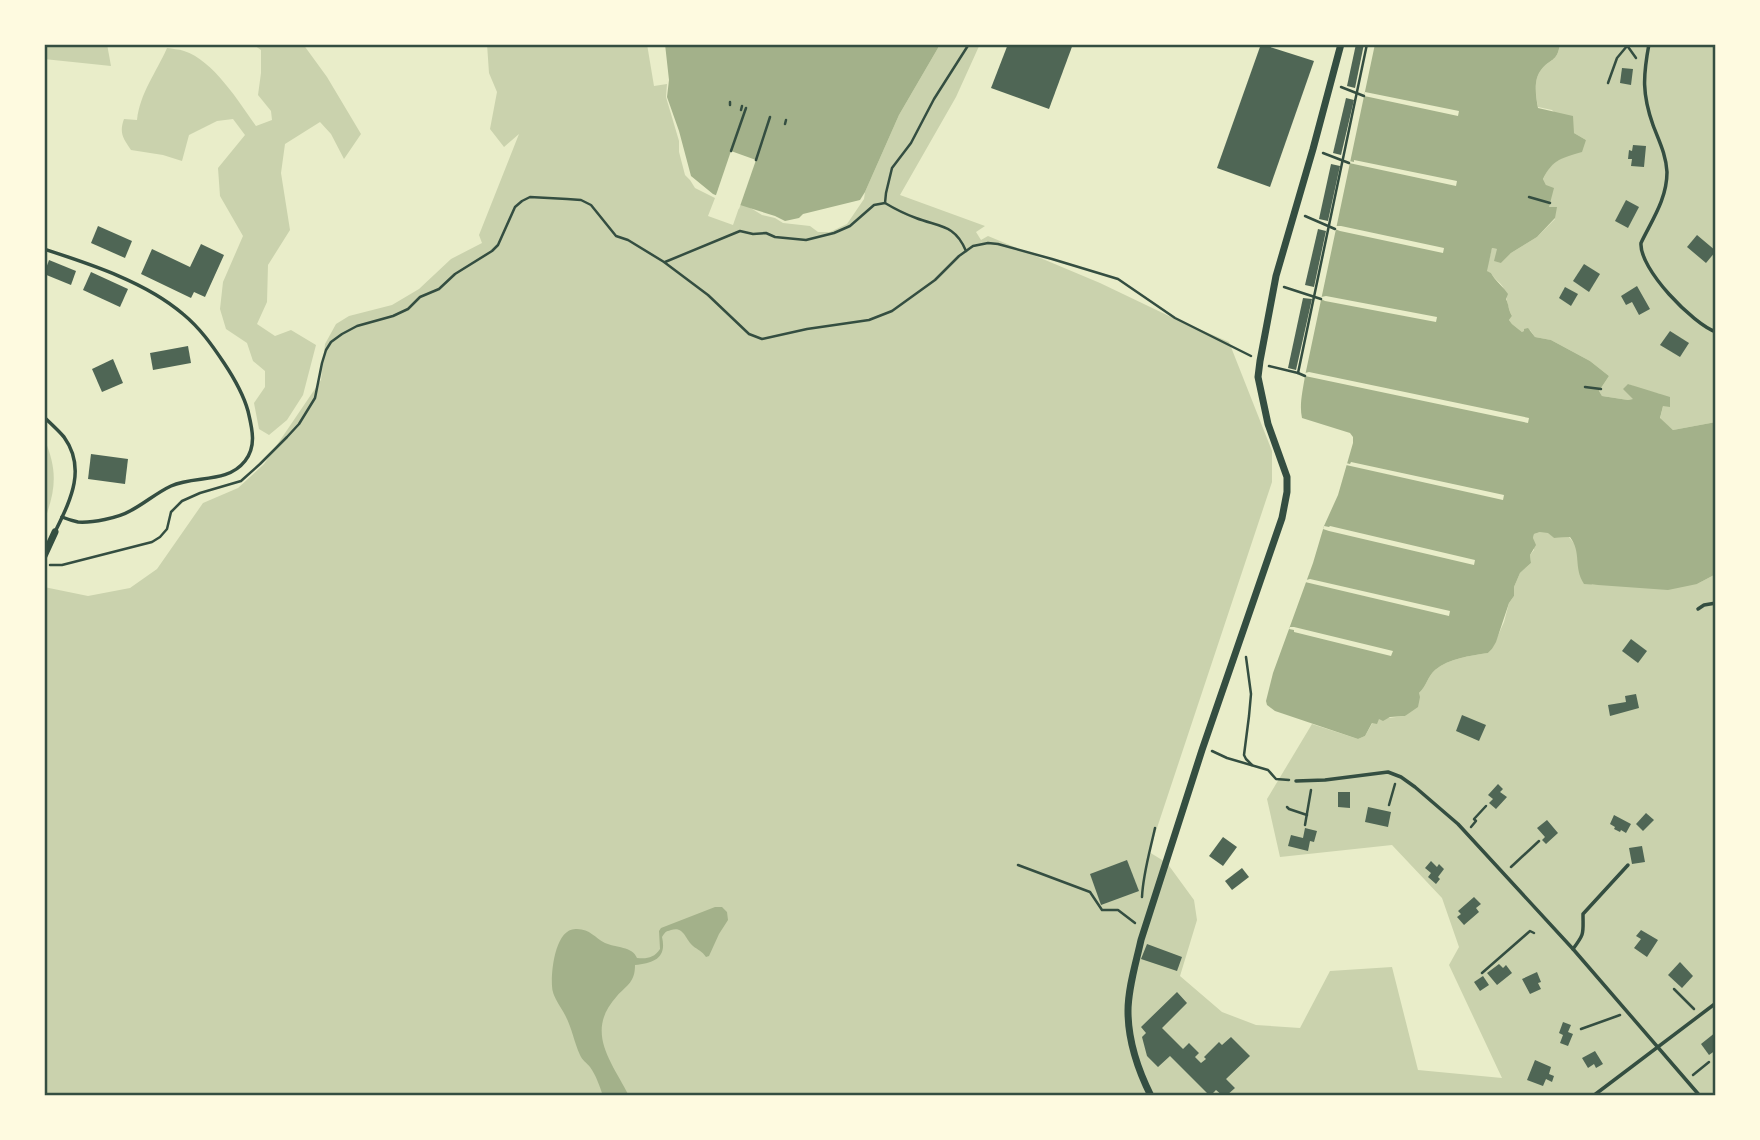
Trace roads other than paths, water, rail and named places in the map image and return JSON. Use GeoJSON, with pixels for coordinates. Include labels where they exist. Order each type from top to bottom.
{"type":"FeatureCollection","features":[{"type":"Feature","properties":{"kind":"street"},"geometry":{"type":"LineString","coordinates":[[1151,1096],[1137,1062],[1130,1035],[1128,1009],[1134,971],[1143,934],[1202,750],[1282,518],[1287,477],[1268,424],[1258,377],[1275,284],[1341,44]]}},
{"type":"Feature","properties":{"kind":"street"},"geometry":{"type":"LineString","coordinates":[[44,556],[55,532]]}},
{"type":"Feature","properties":{"kind":"lane"},"geometry":{"type":"LineString","coordinates":[[1649,44],[1643,81],[1646,100],[1664,151],[1667,174],[1661,203],[1640,250],[1673,299],[1702,325],[1716,332]]}},
{"type":"Feature","properties":{"kind":"lane"},"geometry":{"type":"LineString","coordinates":[[44,249],[116,274],[160,297],[183,313],[213,346],[228,368],[243,397],[253,430],[252,448],[245,461],[223,476],[173,485],[127,513],[106,519],[78,522],[62,517]]}},
{"type":"Feature","properties":{"kind":"lane"},"geometry":{"type":"LineString","coordinates":[[44,417],[63,436],[76,465],[71,493],[55,532]]}},
{"type":"Feature","properties":{"kind":"lane"},"geometry":{"type":"LineString","coordinates":[[1698,609],[1716,603]]}},
{"type":"Feature","properties":{"kind":"lane"},"geometry":{"type":"LineString","coordinates":[[1296,781],[1388,772],[1397,775],[1428,798],[1465,832],[1573,949],[1700,1096]]}},
{"type":"Feature","properties":{"kind":"lane"},"geometry":{"type":"LineString","coordinates":[[1573,949],[1583,935],[1583,914],[1628,865]]}},
{"type":"Feature","properties":{"kind":"lane"},"geometry":{"type":"LineString","coordinates":[[1592,1096],[1716,1003]]}}]}
